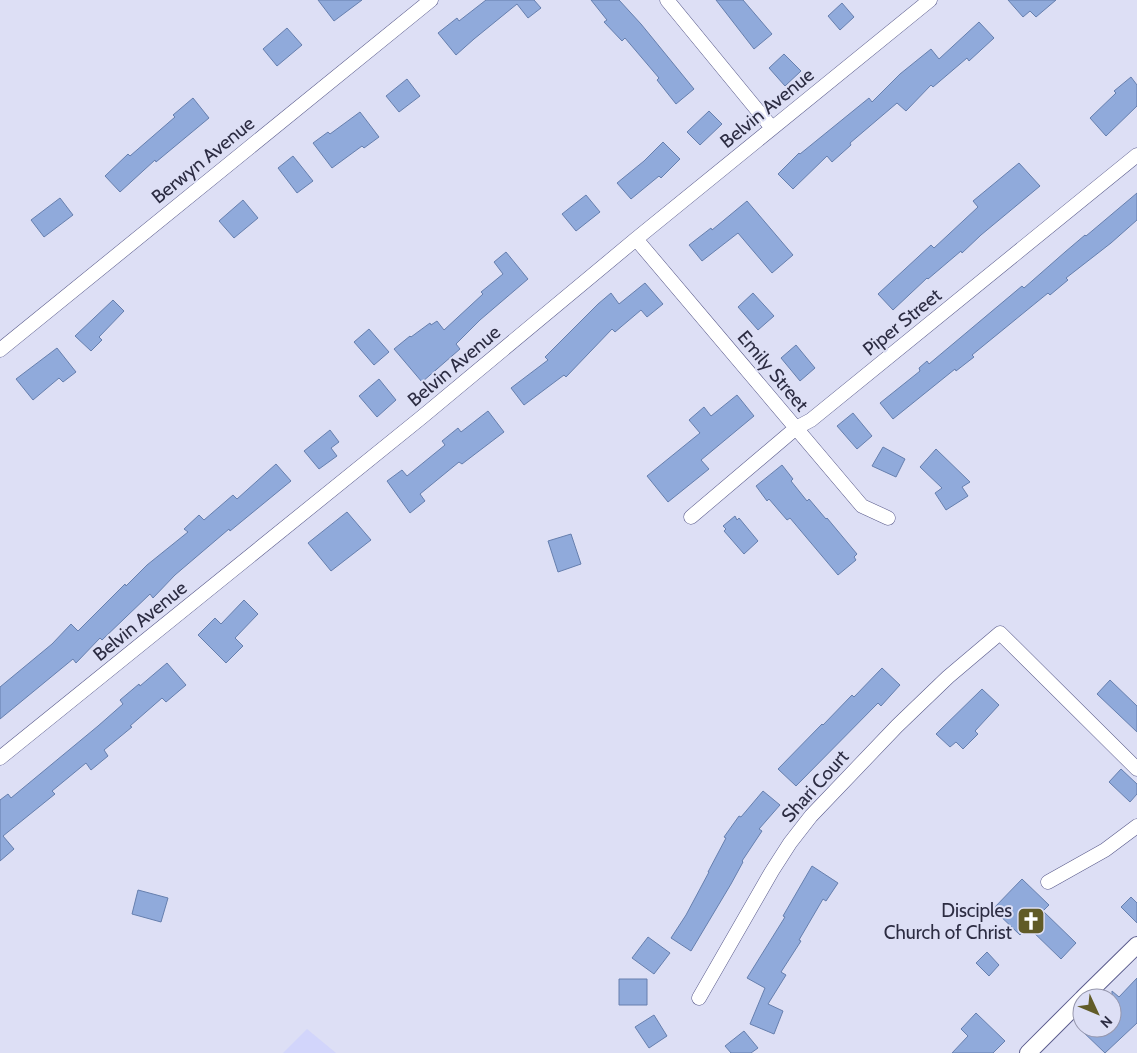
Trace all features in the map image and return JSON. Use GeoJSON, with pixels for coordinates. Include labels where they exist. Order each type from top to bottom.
{"type":"FeatureCollection","features":[{"type":"Feature","properties":{"kind":"street","name":"Berwyn Avenue"},"geometry":{"type":"LineString","coordinates":[[0,350],[431,0]]}},
{"type":"Feature","properties":{"kind":"street"},"geometry":{"type":"LineString","coordinates":[[667,0],[772,128]]}},
{"type":"Feature","properties":{"kind":"street","name":"Belvin Avenue"},"geometry":{"type":"LineString","coordinates":[[0,758],[430,410],[636,238],[930,0]]}},
{"type":"Feature","properties":{"kind":"street","name":"Piper Street"},"geometry":{"type":"LineString","coordinates":[[691,517],[796,428],[811,420],[1137,155]]}},
{"type":"Feature","properties":{"kind":"street","name":"Emily Street"},"geometry":{"type":"LineString","coordinates":[[636,238],[862,506],[888,518]]}},
{"type":"Feature","properties":{"kind":"street","name":"Shari Court"},"geometry":{"type":"LineString","coordinates":[[699,998],[772,870],[790,842],[811,816],[897,726],[948,677],[1000,633],[1137,769]]}},
{"type":"Feature","properties":{"kind":"street"},"geometry":{"type":"LineString","coordinates":[[1048,882],[1105,850],[1137,826]]}},
{"type":"Feature","properties":{"kind":"street"},"geometry":{"type":"LineString","coordinates":[[1094,988],[1137,944]]}},
{"type":"Feature","properties":{"kind":"street"},"geometry":{"type":"LineString","coordinates":[[1028,1053],[1072,1010]]}},
{"type":"Feature","properties":{"kind":"shaded area"},"geometry":{"type":"Polygon","coordinates":[[[307,1029],[336,1053],[283,1053],[307,1029]]]}},
{"type":"Feature","properties":{"kind":"building"},"geometry":{"type":"Polygon","coordinates":[[[318,0],[362,0],[334,21],[318,0]]]}},
{"type":"Feature","properties":{"kind":"building"},"geometry":{"type":"Polygon","coordinates":[[[486,0],[534,0],[541,8],[528,18],[517,4],[456,55],[438,33],[457,18],[459,21],[486,0]]]}},
{"type":"Feature","properties":{"kind":"building"},"geometry":{"type":"Polygon","coordinates":[[[591,0],[619,0],[694,89],[676,104],[657,80],[659,78],[625,38],[622,41],[604,22],[607,20],[591,0]]]}},
{"type":"Feature","properties":{"kind":"building"},"geometry":{"type":"Polygon","coordinates":[[[716,0],[743,0],[772,34],[754,49],[716,0]]]}},
{"type":"Feature","properties":{"kind":"building"},"geometry":{"type":"Polygon","coordinates":[[[1008,0],[1056,0],[1036,17],[1030,11],[1023,17],[1008,0]]]}},
{"type":"Feature","properties":{"kind":"building"},"geometry":{"type":"Polygon","coordinates":[[[842,3],[854,17],[840,30],[828,16],[842,3]]]}},
{"type":"Feature","properties":{"kind":"building"},"geometry":{"type":"Polygon","coordinates":[[[979,22],[994,38],[969,61],[967,58],[933,87],[931,85],[906,111],[897,103],[850,143],[851,145],[832,162],[827,156],[793,189],[778,174],[799,153],[869,98],[872,102],[900,74],[931,49],[939,59],[979,22]]]}},
{"type":"Feature","properties":{"kind":"building"},"geometry":{"type":"Polygon","coordinates":[[[287,28],[302,45],[277,66],[263,49],[287,28]]]}},
{"type":"Feature","properties":{"kind":"building"},"geometry":{"type":"Polygon","coordinates":[[[784,54],[801,71],[785,86],[769,68],[784,54]]]}},
{"type":"Feature","properties":{"kind":"building"},"geometry":{"type":"Polygon","coordinates":[[[1131,77],[1137,85],[1137,106],[1106,136],[1090,118],[1116,93],[1114,91],[1131,77]]]}},
{"type":"Feature","properties":{"kind":"building"},"geometry":{"type":"Polygon","coordinates":[[[407,79],[420,96],[399,112],[386,96],[407,79]]]}},
{"type":"Feature","properties":{"kind":"building"},"geometry":{"type":"Polygon","coordinates":[[[193,98],[209,118],[156,162],[155,160],[120,192],[105,176],[128,154],[130,156],[175,117],[173,115],[193,98]]]}},
{"type":"Feature","properties":{"kind":"building"},"geometry":{"type":"Polygon","coordinates":[[[709,111],[722,124],[700,145],[687,132],[709,111]]]}},
{"type":"Feature","properties":{"kind":"building"},"geometry":{"type":"Polygon","coordinates":[[[360,112],[379,137],[364,148],[362,146],[332,168],[313,143],[328,132],[330,134],[360,112]]]}},
{"type":"Feature","properties":{"kind":"building"},"geometry":{"type":"Polygon","coordinates":[[[663,142],[680,159],[661,178],[659,176],[631,199],[617,183],[644,161],[663,142]]]}},
{"type":"Feature","properties":{"kind":"building"},"geometry":{"type":"Polygon","coordinates":[[[293,156],[313,181],[297,193],[278,168],[293,156]]]}},
{"type":"Feature","properties":{"kind":"building"},"geometry":{"type":"Polygon","coordinates":[[[1019,163],[1040,186],[962,253],[961,251],[927,278],[893,310],[878,294],[931,245],[934,248],[978,207],[973,201],[1019,163]]]}},
{"type":"Feature","properties":{"kind":"building"},"geometry":{"type":"Polygon","coordinates":[[[1137,193],[1137,220],[1066,278],[1068,280],[1050,295],[1048,293],[972,355],[974,357],[956,371],[955,369],[893,419],[880,403],[920,371],[919,368],[927,361],[929,364],[1022,286],[1024,288],[1137,193]]]}},
{"type":"Feature","properties":{"kind":"building"},"geometry":{"type":"Polygon","coordinates":[[[586,195],[600,212],[576,231],[562,214],[586,195]]]}},
{"type":"Feature","properties":{"kind":"building"},"geometry":{"type":"Polygon","coordinates":[[[60,198],[73,215],[44,237],[31,220],[60,198]]]}},
{"type":"Feature","properties":{"kind":"building"},"geometry":{"type":"Polygon","coordinates":[[[243,200],[258,218],[234,238],[219,221],[243,200]]]}},
{"type":"Feature","properties":{"kind":"building"},"geometry":{"type":"Polygon","coordinates":[[[747,201],[793,255],[772,273],[738,233],[702,261],[689,245],[711,228],[712,230],[747,201]]]}},
{"type":"Feature","properties":{"kind":"building"},"geometry":{"type":"Polygon","coordinates":[[[506,252],[528,279],[480,320],[456,344],[460,349],[422,382],[394,349],[430,323],[431,325],[437,321],[444,330],[483,294],[481,292],[503,274],[494,262],[506,252]]]}},
{"type":"Feature","properties":{"kind":"building"},"geometry":{"type":"Polygon","coordinates":[[[645,283],[663,304],[647,317],[641,310],[615,332],[612,329],[566,377],[564,375],[524,405],[511,388],[548,360],[545,357],[611,293],[619,304],[645,283]]]}},
{"type":"Feature","properties":{"kind":"building"},"geometry":{"type":"Polygon","coordinates":[[[753,293],[774,316],[758,330],[738,307],[753,293]]]}},
{"type":"Feature","properties":{"kind":"building"},"geometry":{"type":"Polygon","coordinates":[[[113,300],[124,311],[99,337],[102,340],[91,351],[75,336],[113,300]]]}},
{"type":"Feature","properties":{"kind":"building"},"geometry":{"type":"Polygon","coordinates":[[[369,329],[389,352],[374,365],[354,342],[369,329]]]}},
{"type":"Feature","properties":{"kind":"building"},"geometry":{"type":"Polygon","coordinates":[[[796,345],[815,368],[800,381],[781,358],[796,345]]]}},
{"type":"Feature","properties":{"kind":"building"},"geometry":{"type":"Polygon","coordinates":[[[57,348],[76,372],[63,382],[59,378],[33,400],[16,379],[57,348]]]}},
{"type":"Feature","properties":{"kind":"building"},"geometry":{"type":"Polygon","coordinates":[[[379,379],[396,400],[377,417],[359,396],[379,379]]]}},
{"type":"Feature","properties":{"kind":"building"},"geometry":{"type":"Polygon","coordinates":[[[737,395],[754,416],[701,460],[709,469],[668,502],[647,476],[700,433],[689,420],[704,407],[711,416],[737,395]]]}},
{"type":"Feature","properties":{"kind":"building"},"geometry":{"type":"Polygon","coordinates":[[[488,411],[504,432],[462,464],[459,462],[420,494],[425,501],[410,513],[387,481],[402,470],[407,476],[445,445],[442,441],[458,428],[461,432],[488,411]]]}},
{"type":"Feature","properties":{"kind":"building"},"geometry":{"type":"Polygon","coordinates":[[[853,413],[872,436],[857,449],[837,426],[853,413]]]}},
{"type":"Feature","properties":{"kind":"building"},"geometry":{"type":"Polygon","coordinates":[[[330,430],[339,442],[331,448],[337,456],[319,469],[304,451],[330,430]]]}},
{"type":"Feature","properties":{"kind":"building"},"geometry":{"type":"Polygon","coordinates":[[[883,447],[905,459],[896,477],[872,466],[883,447]]]}},
{"type":"Feature","properties":{"kind":"building"},"geometry":{"type":"Polygon","coordinates":[[[936,449],[970,482],[962,487],[968,496],[946,510],[935,493],[942,488],[920,467],[936,449]]]}},
{"type":"Feature","properties":{"kind":"building"},"geometry":{"type":"Polygon","coordinates":[[[276,464],[291,481],[230,531],[229,529],[175,575],[153,598],[150,594],[102,640],[100,638],[76,663],[73,659],[0,719],[0,687],[52,644],[71,624],[78,631],[125,584],[126,586],[147,565],[188,532],[184,529],[199,515],[204,520],[233,495],[237,499],[276,464]]]}},
{"type":"Feature","properties":{"kind":"building"},"geometry":{"type":"Polygon","coordinates":[[[782,465],[793,479],[791,481],[807,501],[809,499],[827,518],[857,554],[854,557],[856,560],[838,575],[790,518],[787,520],[769,499],[767,501],[756,486],[782,465]]]}},
{"type":"Feature","properties":{"kind":"building"},"geometry":{"type":"Polygon","coordinates":[[[347,512],[371,540],[331,571],[308,543],[347,512]]]}},
{"type":"Feature","properties":{"kind":"building"},"geometry":{"type":"Polygon","coordinates":[[[735,516],[737,520],[739,518],[758,541],[744,554],[724,531],[726,529],[723,526],[735,516]]]}},
{"type":"Feature","properties":{"kind":"building"},"geometry":{"type":"Polygon","coordinates":[[[571,534],[581,564],[558,572],[548,541],[571,534]]]}},
{"type":"Feature","properties":{"kind":"building"},"geometry":{"type":"Polygon","coordinates":[[[244,600],[258,614],[235,638],[243,646],[226,663],[198,635],[215,618],[221,624],[244,600]]]}},
{"type":"Feature","properties":{"kind":"building"},"geometry":{"type":"Polygon","coordinates":[[[167,663],[186,685],[166,702],[162,698],[130,726],[132,727],[104,750],[108,756],[91,770],[86,763],[52,791],[55,794],[3,836],[14,849],[0,861],[0,800],[8,794],[11,798],[123,704],[120,700],[167,663]]]}},
{"type":"Feature","properties":{"kind":"building"},"geometry":{"type":"Polygon","coordinates":[[[882,668],[900,685],[881,706],[878,703],[796,786],[778,769],[822,724],[852,695],[854,697],[882,668]]]}},
{"type":"Feature","properties":{"kind":"building"},"geometry":{"type":"Polygon","coordinates":[[[1110,680],[1137,706],[1137,732],[1097,694],[1110,680]]]}},
{"type":"Feature","properties":{"kind":"building"},"geometry":{"type":"Polygon","coordinates":[[[982,689],[999,705],[975,731],[978,734],[963,749],[956,742],[950,747],[936,734],[982,689]]]}},
{"type":"Feature","properties":{"kind":"building"},"geometry":{"type":"Polygon","coordinates":[[[1121,769],[1137,784],[1137,794],[1130,802],[1109,782],[1121,769]]]}},
{"type":"Feature","properties":{"kind":"building"},"geometry":{"type":"Polygon","coordinates":[[[763,791],[780,805],[759,829],[762,831],[742,861],[731,884],[691,951],[671,938],[686,915],[709,872],[726,838],[724,837],[739,816],[741,817],[763,791]]]}},
{"type":"Feature","properties":{"kind":"building"},"geometry":{"type":"Polygon","coordinates":[[[812,866],[838,883],[826,901],[823,899],[799,940],[801,941],[781,972],[786,975],[768,1004],[783,1011],[774,1034],[750,1024],[765,988],[747,978],[785,917],[783,916],[812,866]]]}},
{"type":"Feature","properties":{"kind":"building"},"geometry":{"type":"Polygon","coordinates":[[[1022,879],[1049,905],[1043,911],[1076,943],[1061,959],[1028,927],[1020,935],[993,909],[1022,879]]]}},
{"type":"Feature","properties":{"kind":"building"},"geometry":{"type":"Polygon","coordinates":[[[138,890],[168,898],[161,922],[132,914],[138,890]]]}},
{"type":"Feature","properties":{"kind":"building"},"geometry":{"type":"Polygon","coordinates":[[[1131,897],[1137,903],[1137,923],[1121,907],[1131,897]]]}},
{"type":"Feature","properties":{"kind":"building"},"geometry":{"type":"Polygon","coordinates":[[[648,937],[670,953],[654,974],[632,958],[648,937]]]}},
{"type":"Feature","properties":{"kind":"building"},"geometry":{"type":"Polygon","coordinates":[[[987,952],[999,965],[989,976],[976,963],[987,952]]]}},
{"type":"Feature","properties":{"kind":"building"},"geometry":{"type":"Polygon","coordinates":[[[1137,978],[1137,1023],[1122,1037],[1122,994],[1137,978]]]}},
{"type":"Feature","properties":{"kind":"building"},"geometry":{"type":"Polygon","coordinates":[[[619,979],[647,979],[647,1005],[619,1005],[619,979]]]}},
{"type":"Feature","properties":{"kind":"building"},"geometry":{"type":"Polygon","coordinates":[[[976,1013],[1005,1041],[993,1053],[952,1053],[968,1036],[961,1029],[976,1013]]]}},
{"type":"Feature","properties":{"kind":"building"},"geometry":{"type":"Polygon","coordinates":[[[654,1015],[667,1036],[649,1048],[635,1027],[654,1015]]]}},
{"type":"Feature","properties":{"kind":"building"},"geometry":{"type":"Polygon","coordinates":[[[744,1031],[758,1048],[751,1053],[731,1053],[725,1046],[744,1031]]]}},
{"type":"Feature","properties":{"kind":"building"},"geometry":{"type":"Polygon","coordinates":[[[1089,1038],[1121,1038],[1105,1053],[1089,1038]]]}},
{"type":"Feature","properties":{"kind":"place","name":"Disciples Church of Christ"},"geometry":{"type":"Point","coordinates":[1031,921]}}]}
